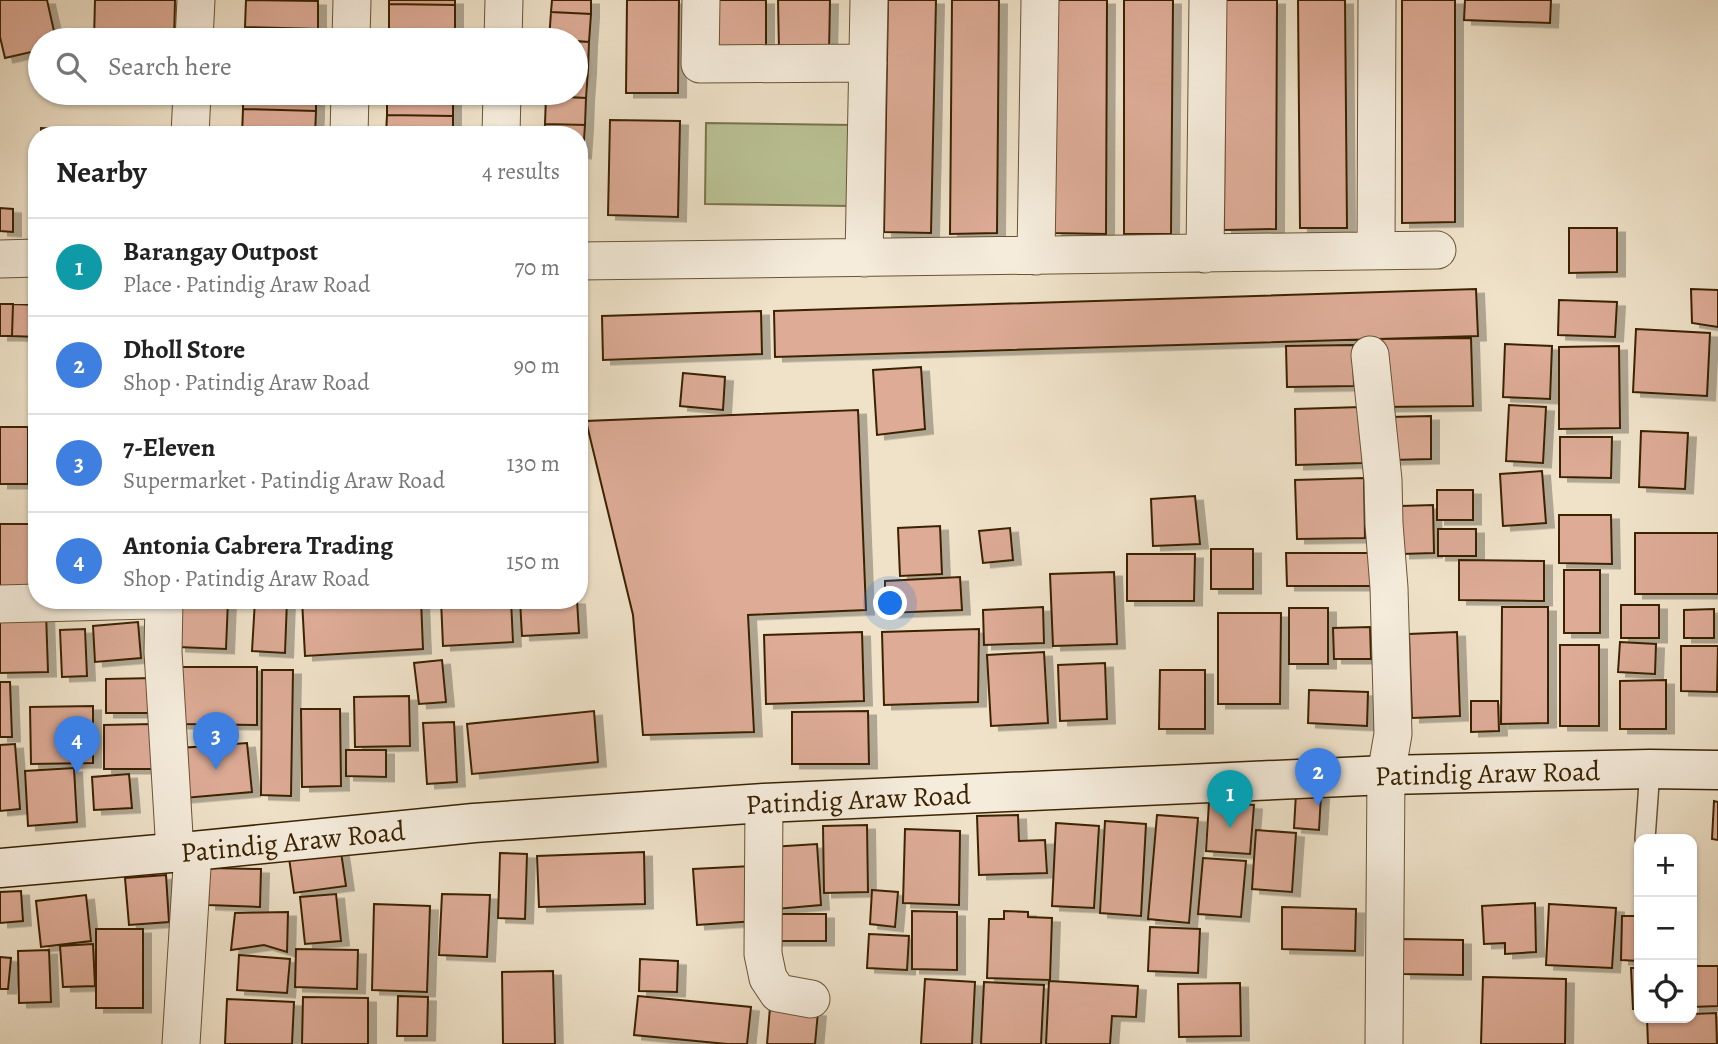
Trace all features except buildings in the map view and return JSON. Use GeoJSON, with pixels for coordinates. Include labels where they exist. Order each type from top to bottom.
{"type":"FeatureCollection","features":[{"type":"Feature","properties":{"kind":"main road","name":"Patindig Araw Road"},"geometry":{"type":"LineString","coordinates":[[0,868],[474,823],[764,803],[1386,775],[1718,770]]}},
{"type":"Feature","properties":{"kind":"street"},"geometry":{"type":"LineString","coordinates":[[195,28],[196,0]]}},
{"type":"Feature","properties":{"kind":"street"},"geometry":{"type":"LineString","coordinates":[[351,28],[352,0]]}},
{"type":"Feature","properties":{"kind":"street"},"geometry":{"type":"LineString","coordinates":[[503,28],[504,0]]}},
{"type":"Feature","properties":{"kind":"street"},"geometry":{"type":"LineString","coordinates":[[701,0],[700,64],[868,63]]}},
{"type":"Feature","properties":{"kind":"street"},"geometry":{"type":"LineString","coordinates":[[864,258],[869,0]]}},
{"type":"Feature","properties":{"kind":"street"},"geometry":{"type":"LineString","coordinates":[[1036,256],[1040,0]]}},
{"type":"Feature","properties":{"kind":"street"},"geometry":{"type":"LineString","coordinates":[[1205,254],[1208,0]]}},
{"type":"Feature","properties":{"kind":"street"},"geometry":{"type":"LineString","coordinates":[[1376,251],[1377,0]]}},
{"type":"Feature","properties":{"kind":"street"},"geometry":{"type":"LineString","coordinates":[[190,126],[191,105]]}},
{"type":"Feature","properties":{"kind":"street"},"geometry":{"type":"LineString","coordinates":[[349,126],[350,105]]}},
{"type":"Feature","properties":{"kind":"street"},"geometry":{"type":"LineString","coordinates":[[501,126],[502,105]]}},
{"type":"Feature","properties":{"kind":"street"},"geometry":{"type":"LineString","coordinates":[[588,261],[1437,250]]}},
{"type":"Feature","properties":{"kind":"street"},"geometry":{"type":"LineString","coordinates":[[0,259],[28,258]]}},
{"type":"Feature","properties":{"kind":"street"},"geometry":{"type":"LineString","coordinates":[[1370,355],[1383,480],[1390,588],[1393,734],[1386,775],[1384,1044]]}},
{"type":"Feature","properties":{"kind":"street"},"geometry":{"type":"LineString","coordinates":[[0,604],[28,603]]}},
{"type":"Feature","properties":{"kind":"street"},"geometry":{"type":"LineString","coordinates":[[164,609],[163,652],[184,851],[181,1044]]}},
{"type":"Feature","properties":{"kind":"street"},"geometry":{"type":"LineString","coordinates":[[764,803],[763,954],[768,978],[778,993],[811,999]]}},
{"type":"Feature","properties":{"kind":"lane"},"geometry":{"type":"LineString","coordinates":[[1645,834],[1650,769]]}},
{"type":"Feature","properties":{"kind":"green space"},"geometry":{"type":"Polygon","coordinates":[[[706,123],[851,125],[850,206],[705,204],[706,123]]]}},
{"type":"Feature","properties":{"kind":"place","name":"7-Eleven"},"geometry":{"type":"Point","coordinates":[216,770]}},
{"type":"Feature","properties":{"kind":"place","name":"Antonia Cabrera Trading"},"geometry":{"type":"Point","coordinates":[77,774]}},
{"type":"Feature","properties":{"kind":"place","name":"Dholl Store"},"geometry":{"type":"Point","coordinates":[1318,806]}},
{"type":"Feature","properties":{"kind":"place","name":"Barangay Outpost"},"geometry":{"type":"Point","coordinates":[1230,828]}}]}
